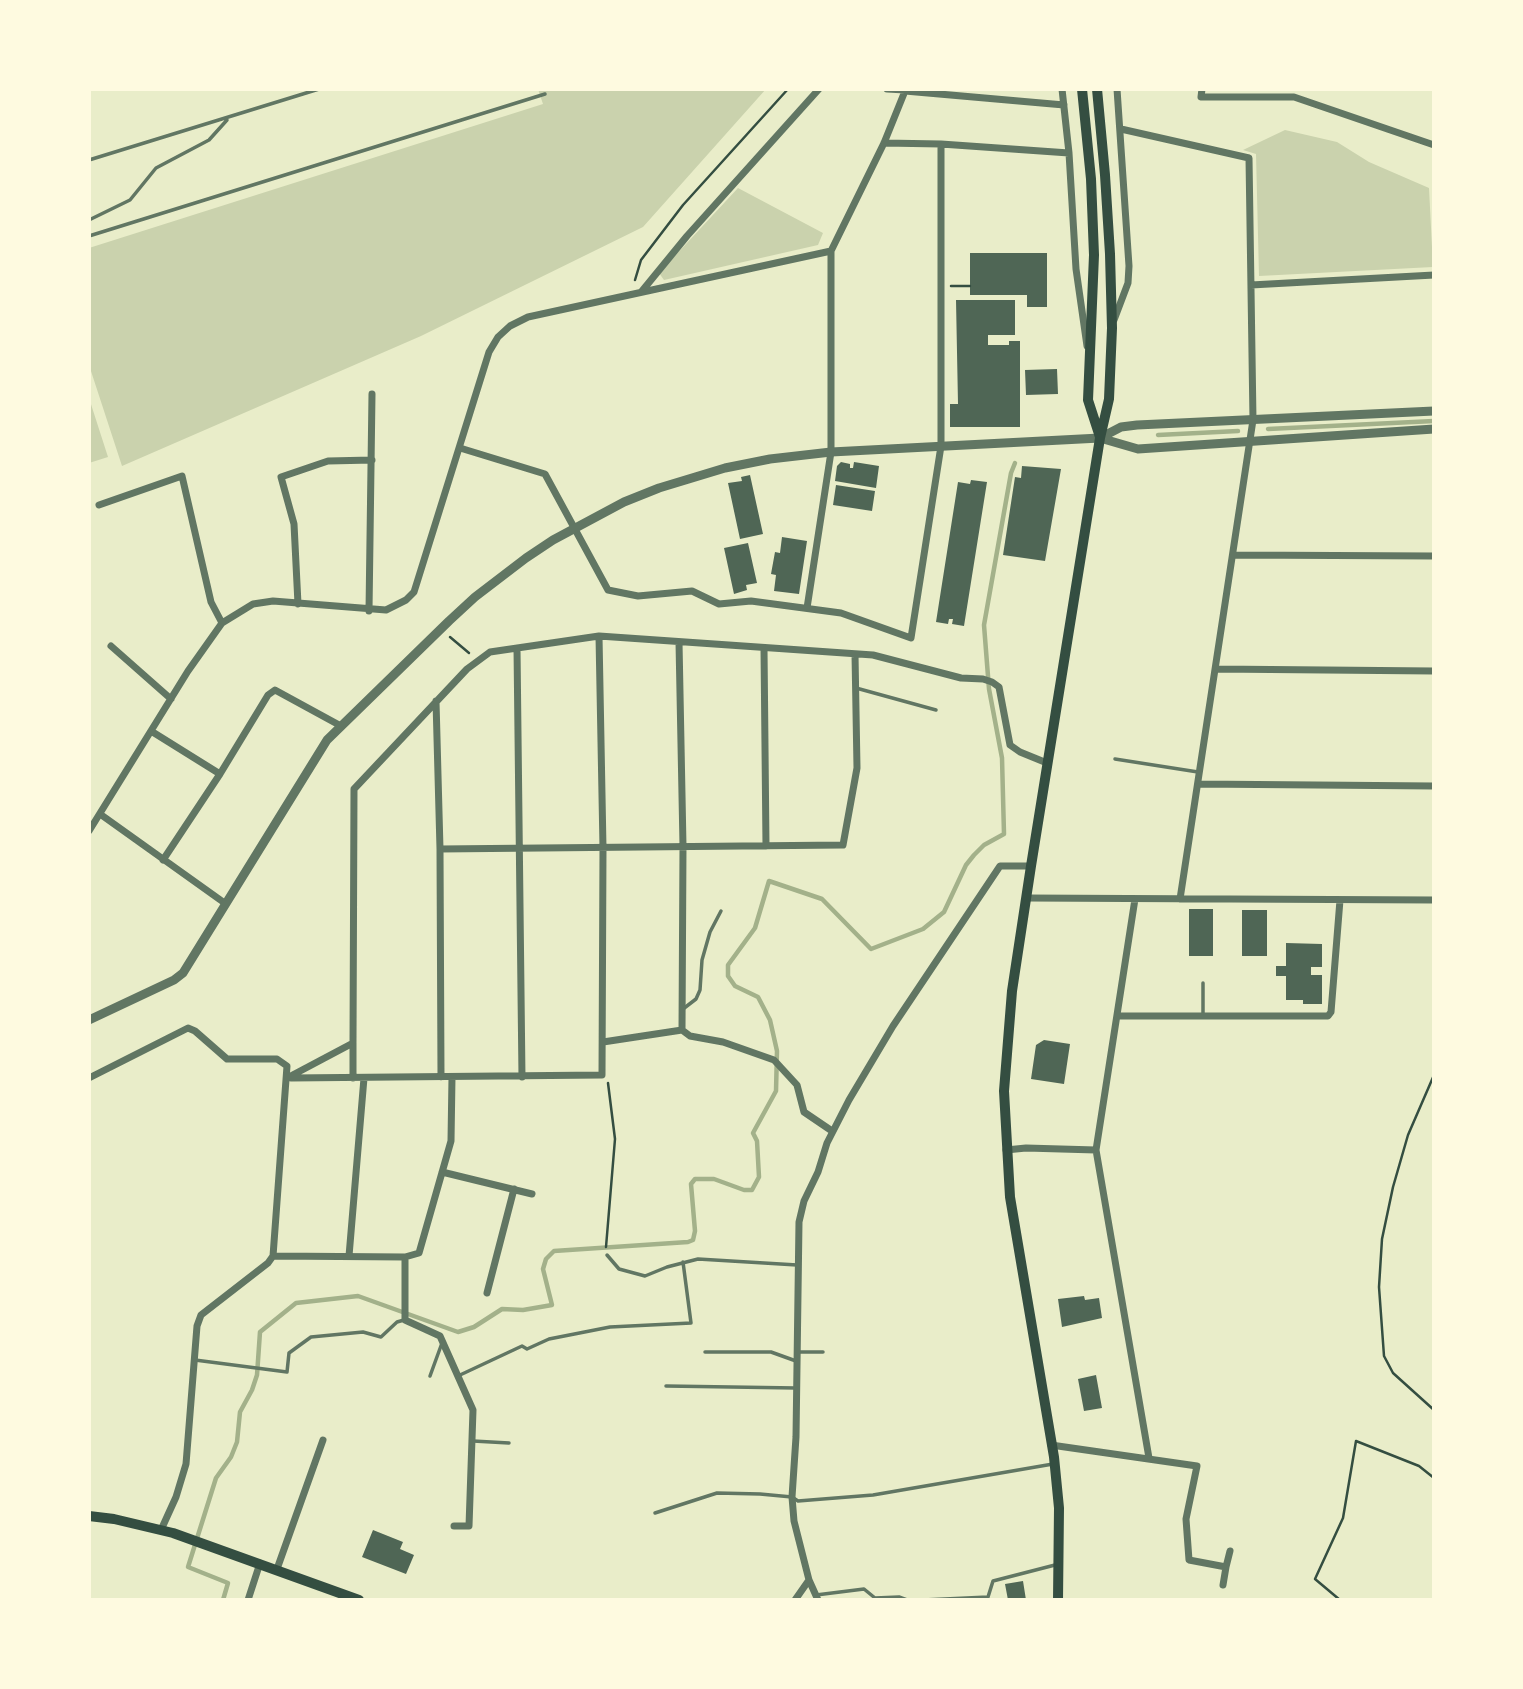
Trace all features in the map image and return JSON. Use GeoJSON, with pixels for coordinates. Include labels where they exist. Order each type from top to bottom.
{"type":"FeatureCollection","features":[{"type":"Feature","properties":{"kind":"main road"},"geometry":{"type":"LineString","coordinates":[[1082,89],[1091,179],[1094,255],[1087,400],[1100,438]]}},
{"type":"Feature","properties":{"kind":"main road"},"geometry":{"type":"LineString","coordinates":[[1058,1600],[1059,1508],[1055,1464],[1015,1230],[1006,1150],[1004,1091],[1008,1034],[1046,763],[1100,438],[1109,399],[1112,323],[1110,254],[1097,89]]}},
{"type":"Feature","properties":{"kind":"main road"},"geometry":{"type":"LineString","coordinates":[[89,1516],[173,1533],[359,1600]]}},
{"type":"Feature","properties":{"kind":"street"},"geometry":{"type":"LineString","coordinates":[[638,292],[819,89]]}},
{"type":"Feature","properties":{"kind":"street"},"geometry":{"type":"LineString","coordinates":[[887,89],[1064,105]]}},
{"type":"Feature","properties":{"kind":"street"},"geometry":{"type":"LineString","coordinates":[[984,89],[985,99]]}},
{"type":"Feature","properties":{"kind":"street"},"geometry":{"type":"LineString","coordinates":[[1062,89],[1076,269],[1089,362]]}},
{"type":"Feature","properties":{"kind":"street"},"geometry":{"type":"LineString","coordinates":[[1112,323],[1123,297],[1129,266],[1117,89]]}},
{"type":"Feature","properties":{"kind":"street"},"geometry":{"type":"LineString","coordinates":[[1202,89],[1201,97],[1294,97],[1434,145]]}},
{"type":"Feature","properties":{"kind":"street"},"geometry":{"type":"LineString","coordinates":[[807,608],[831,452],[831,251],[884,143],[905,90]]}},
{"type":"Feature","properties":{"kind":"street"},"geometry":{"type":"LineString","coordinates":[[1121,129],[1249,158],[1253,420],[1180,899]]}},
{"type":"Feature","properties":{"kind":"street"},"geometry":{"type":"LineString","coordinates":[[884,143],[1069,153]]}},
{"type":"Feature","properties":{"kind":"street"},"geometry":{"type":"LineString","coordinates":[[460,448],[545,474],[608,590],[638,596],[692,591],[719,604],[751,601],[841,613],[911,638],[941,446],[941,144]]}},
{"type":"Feature","properties":{"kind":"street"},"geometry":{"type":"LineString","coordinates":[[89,831],[208,640],[222,623],[253,604],[273,601],[369,611],[393,608],[414,592],[489,352],[498,337],[510,326],[528,317],[831,251]]}},
{"type":"Feature","properties":{"kind":"street"},"geometry":{"type":"LineString","coordinates":[[1251,285],[1434,275]]}},
{"type":"Feature","properties":{"kind":"street"},"geometry":{"type":"LineString","coordinates":[[369,611],[372,394]]}},
{"type":"Feature","properties":{"kind":"street"},"geometry":{"type":"LineString","coordinates":[[1100,438],[1121,427],[1434,411]]}},
{"type":"Feature","properties":{"kind":"street"},"geometry":{"type":"LineString","coordinates":[[89,1020],[179,977],[327,740],[441,629],[500,577],[535,552],[573,528],[624,502],[695,476],[770,459],[831,452],[1100,438],[1138,449],[1434,429]]}},
{"type":"Feature","properties":{"kind":"street"},"geometry":{"type":"LineString","coordinates":[[298,604],[293,524],[281,477],[328,461],[372,460]]}},
{"type":"Feature","properties":{"kind":"street"},"geometry":{"type":"LineString","coordinates":[[99,505],[182,476],[211,602],[222,623]]}},
{"type":"Feature","properties":{"kind":"street"},"geometry":{"type":"LineString","coordinates":[[1234,555],[1434,556]]}},
{"type":"Feature","properties":{"kind":"street"},"geometry":{"type":"LineString","coordinates":[[353,1078],[354,789],[436,701],[477,660],[489,652],[599,636],[873,655],[961,678],[992,682],[999,687],[1010,745],[1046,763]]}},
{"type":"Feature","properties":{"kind":"street"},"geometry":{"type":"LineString","coordinates":[[287,1078],[602,1075],[603,848],[599,636]]}},
{"type":"Feature","properties":{"kind":"street"},"geometry":{"type":"LineString","coordinates":[[679,642],[683,846],[682,1030]]}},
{"type":"Feature","properties":{"kind":"street"},"geometry":{"type":"LineString","coordinates":[[111,646],[171,699]]}},
{"type":"Feature","properties":{"kind":"street"},"geometry":{"type":"LineString","coordinates":[[517,648],[522,1077]]}},
{"type":"Feature","properties":{"kind":"street"},"geometry":{"type":"LineString","coordinates":[[764,648],[766,846]]}},
{"type":"Feature","properties":{"kind":"street"},"geometry":{"type":"LineString","coordinates":[[440,849],[844,845],[857,768],[856,654]]}},
{"type":"Feature","properties":{"kind":"street"},"geometry":{"type":"LineString","coordinates":[[1216,669],[1434,671]]}},
{"type":"Feature","properties":{"kind":"street"},"geometry":{"type":"LineString","coordinates":[[163,860],[268,695],[275,690],[341,726]]}},
{"type":"Feature","properties":{"kind":"street"},"geometry":{"type":"LineString","coordinates":[[436,701],[441,1077]]}},
{"type":"Feature","properties":{"kind":"street"},"geometry":{"type":"LineString","coordinates":[[151,731],[220,774]]}},
{"type":"Feature","properties":{"kind":"street"},"geometry":{"type":"LineString","coordinates":[[1198,784],[1434,786]]}},
{"type":"Feature","properties":{"kind":"street"},"geometry":{"type":"LineString","coordinates":[[100,814],[226,904]]}},
{"type":"Feature","properties":{"kind":"street"},"geometry":{"type":"LineString","coordinates":[[817,1597],[794,1521],[792,1497],[796,1437],[799,1222],[804,1201],[818,1172],[832,1131],[893,1026],[1000,866],[1031,866]]}},
{"type":"Feature","properties":{"kind":"street"},"geometry":{"type":"LineString","coordinates":[[1026,898],[1434,900]]}},
{"type":"Feature","properties":{"kind":"street"},"geometry":{"type":"LineString","coordinates":[[1135,899],[1096,1150],[1149,1458]]}},
{"type":"Feature","properties":{"kind":"street"},"geometry":{"type":"LineString","coordinates":[[1117,1016],[1328,1016],[1331,1012],[1340,900]]}},
{"type":"Feature","properties":{"kind":"street"},"geometry":{"type":"LineString","coordinates":[[89,1078],[188,1028],[227,1059],[277,1059],[287,1066],[273,1256],[268,1263],[201,1315],[197,1325],[186,1464],[176,1497],[161,1530]]}},
{"type":"Feature","properties":{"kind":"street"},"geometry":{"type":"LineString","coordinates":[[603,1042],[682,1030],[690,1037],[723,1042],[774,1060],[797,1085],[804,1112],[832,1131]]}},
{"type":"Feature","properties":{"kind":"street"},"geometry":{"type":"LineString","coordinates":[[287,1078],[353,1043]]}},
{"type":"Feature","properties":{"kind":"street"},"geometry":{"type":"LineString","coordinates":[[273,1256],[405,1257],[419,1253],[451,1140],[452,1077]]}},
{"type":"Feature","properties":{"kind":"street"},"geometry":{"type":"LineString","coordinates":[[349,1256],[364,1078]]}},
{"type":"Feature","properties":{"kind":"street"},"geometry":{"type":"LineString","coordinates":[[1006,1150],[1096,1150]]}},
{"type":"Feature","properties":{"kind":"street"},"geometry":{"type":"LineString","coordinates":[[442,1172],[532,1194]]}},
{"type":"Feature","properties":{"kind":"street"},"geometry":{"type":"LineString","coordinates":[[487,1293],[514,1189]]}},
{"type":"Feature","properties":{"kind":"street"},"geometry":{"type":"LineString","coordinates":[[405,1257],[405,1318],[440,1336],[473,1410],[470,1526],[454,1525]]}},
{"type":"Feature","properties":{"kind":"street"},"geometry":{"type":"LineString","coordinates":[[277,1569],[323,1440]]}},
{"type":"Feature","properties":{"kind":"street"},"geometry":{"type":"LineString","coordinates":[[1051,1445],[1197,1466],[1186,1519],[1189,1560],[1226,1567]]}},
{"type":"Feature","properties":{"kind":"street"},"geometry":{"type":"LineString","coordinates":[[1223,1585],[1230,1550]]}},
{"type":"Feature","properties":{"kind":"street"},"geometry":{"type":"LineString","coordinates":[[248,1600],[260,1563]]}},
{"type":"Feature","properties":{"kind":"street"},"geometry":{"type":"LineString","coordinates":[[795,1600],[810,1580]]}},
{"type":"Feature","properties":{"kind":"lane"},"geometry":{"type":"LineString","coordinates":[[89,160],[319,89]]}},
{"type":"Feature","properties":{"kind":"lane"},"geometry":{"type":"LineString","coordinates":[[89,236],[545,94]]}},
{"type":"Feature","properties":{"kind":"lane"},"geometry":{"type":"LineString","coordinates":[[89,220],[130,200],[156,168],[209,140],[228,118]]}},
{"type":"Feature","properties":{"kind":"lane"},"geometry":{"type":"LineString","coordinates":[[856,688],[936,710]]}},
{"type":"Feature","properties":{"kind":"lane"},"geometry":{"type":"LineString","coordinates":[[1115,759],[1200,773]]}},
{"type":"Feature","properties":{"kind":"lane"},"geometry":{"type":"LineString","coordinates":[[683,1009],[696,999],[700,990],[702,960],[710,932],[721,911]]}},
{"type":"Feature","properties":{"kind":"lane"},"geometry":{"type":"LineString","coordinates":[[1203,983],[1203,1016]]}},
{"type":"Feature","properties":{"kind":"lane"},"geometry":{"type":"LineString","coordinates":[[607,1255],[619,1269],[645,1276],[683,1262],[712,1259],[798,1265]]}},
{"type":"Feature","properties":{"kind":"lane"},"geometry":{"type":"LineString","coordinates":[[458,1376],[522,1346],[527,1349],[549,1339],[610,1327],[691,1323],[683,1262]]}},
{"type":"Feature","properties":{"kind":"lane"},"geometry":{"type":"LineString","coordinates":[[195,1360],[287,1372],[289,1353],[312,1337],[363,1332],[381,1337],[405,1318]]}},
{"type":"Feature","properties":{"kind":"lane"},"geometry":{"type":"LineString","coordinates":[[430,1376],[442,1341]]}},
{"type":"Feature","properties":{"kind":"lane"},"geometry":{"type":"LineString","coordinates":[[705,1352],[771,1352],[796,1357],[823,1352]]}},
{"type":"Feature","properties":{"kind":"lane"},"geometry":{"type":"LineString","coordinates":[[666,1386],[796,1388]]}},
{"type":"Feature","properties":{"kind":"lane"},"geometry":{"type":"LineString","coordinates":[[472,1441],[509,1443]]}},
{"type":"Feature","properties":{"kind":"lane"},"geometry":{"type":"LineString","coordinates":[[655,1513],[716,1493],[792,1497],[798,1501],[873,1495],[1055,1464]]}},
{"type":"Feature","properties":{"kind":"lane"},"geometry":{"type":"LineString","coordinates":[[923,1600],[988,1597],[993,1581],[1060,1564]]}},
{"type":"Feature","properties":{"kind":"lane"},"geometry":{"type":"LineString","coordinates":[[817,1597],[864,1588],[875,1598],[898,1597],[907,1600]]}},
{"type":"Feature","properties":{"kind":"path"},"geometry":{"type":"LineString","coordinates":[[638,292],[632,287],[641,260],[649,249],[683,205],[788,89]]}},
{"type":"Feature","properties":{"kind":"path"},"geometry":{"type":"LineString","coordinates":[[941,286],[970,286]]}},
{"type":"Feature","properties":{"kind":"path"},"geometry":{"type":"LineString","coordinates":[[441,629],[477,660]]}},
{"type":"Feature","properties":{"kind":"path"},"geometry":{"type":"LineString","coordinates":[[602,1075],[610,1085],[615,1139],[606,1242]]}},
{"type":"Feature","properties":{"kind":"path"},"geometry":{"type":"LineString","coordinates":[[1434,1075],[1408,1135],[1393,1187],[1382,1239],[1378,1287],[1384,1356],[1393,1373],[1434,1410]]}},
{"type":"Feature","properties":{"kind":"path"},"geometry":{"type":"LineString","coordinates":[[1340,1600],[1315,1579],[1343,1518],[1356,1441],[1419,1466],[1434,1478]]}},
{"type":"Feature","properties":{"kind":"green space"},"geometry":{"type":"Polygon","coordinates":[[[538,89],[766,89],[643,227],[421,336],[122,466],[89,365],[89,248],[543,104],[538,89]]]}},
{"type":"Feature","properties":{"kind":"green space"},"geometry":{"type":"Polygon","coordinates":[[[1285,130],[1337,142],[1369,162],[1429,188],[1433,267],[1259,276],[1256,154],[1243,150],[1285,130]]]}},
{"type":"Feature","properties":{"kind":"green space"},"geometry":{"type":"Polygon","coordinates":[[[738,188],[823,233],[818,245],[664,280],[659,273],[738,188]]]}},
{"type":"Feature","properties":{"kind":"green space"},"geometry":{"type":"Polygon","coordinates":[[[89,398],[108,457],[89,463],[89,398]]]}},
{"type":"Feature","properties":{"kind":"building"},"geometry":{"type":"Polygon","coordinates":[[[970,253],[1047,253],[1047,307],[1027,307],[1027,295],[970,295],[970,253]]]}},
{"type":"Feature","properties":{"kind":"building"},"geometry":{"type":"Polygon","coordinates":[[[956,300],[1015,300],[1015,335],[988,335],[988,345],[1009,345],[1009,341],[1020,341],[1020,427],[950,427],[950,404],[958,404],[956,300]]]}},
{"type":"Feature","properties":{"kind":"building"},"geometry":{"type":"Polygon","coordinates":[[[1057,369],[1058,394],[1026,395],[1025,370],[1057,369]]]}},
{"type":"Feature","properties":{"kind":"building"},"geometry":{"type":"Polygon","coordinates":[[[841,462],[850,464],[850,468],[853,468],[854,462],[879,466],[876,488],[835,481],[837,466],[841,462]]]}},
{"type":"Feature","properties":{"kind":"building"},"geometry":{"type":"Polygon","coordinates":[[[1022,466],[1061,469],[1045,561],[1003,555],[1015,477],[1021,478],[1022,466]]]}},
{"type":"Feature","properties":{"kind":"building"},"geometry":{"type":"Polygon","coordinates":[[[750,475],[763,534],[740,539],[728,483],[742,481],[741,477],[750,475]]]}},
{"type":"Feature","properties":{"kind":"building"},"geometry":{"type":"Polygon","coordinates":[[[971,480],[987,482],[964,626],[952,624],[953,619],[949,619],[948,624],[936,622],[958,482],[970,484],[971,480]]]}},
{"type":"Feature","properties":{"kind":"building"},"geometry":{"type":"Polygon","coordinates":[[[836,485],[875,491],[872,511],[833,505],[836,485]]]}},
{"type":"Feature","properties":{"kind":"building"},"geometry":{"type":"Polygon","coordinates":[[[782,537],[807,541],[799,594],[774,591],[776,575],[771,574],[775,552],[780,553],[782,537]]]}},
{"type":"Feature","properties":{"kind":"building"},"geometry":{"type":"Polygon","coordinates":[[[748,543],[757,583],[746,585],[747,590],[734,594],[724,548],[748,543]]]}},
{"type":"Feature","properties":{"kind":"building"},"geometry":{"type":"Polygon","coordinates":[[[1189,909],[1213,909],[1213,956],[1189,956],[1189,909]]]}},
{"type":"Feature","properties":{"kind":"building"},"geometry":{"type":"Polygon","coordinates":[[[1242,910],[1267,910],[1267,956],[1242,956],[1242,910]]]}},
{"type":"Feature","properties":{"kind":"building"},"geometry":{"type":"Polygon","coordinates":[[[1286,943],[1322,944],[1322,967],[1311,967],[1311,975],[1322,975],[1322,1004],[1286,1000],[1286,976],[1276,976],[1276,966],[1286,966],[1286,943]]]}},
{"type":"Feature","properties":{"kind":"building"},"geometry":{"type":"Polygon","coordinates":[[[1044,1040],[1070,1044],[1064,1084],[1031,1079],[1036,1045],[1044,1040]]]}},
{"type":"Feature","properties":{"kind":"building"},"geometry":{"type":"Polygon","coordinates":[[[1084,1296],[1085,1300],[1099,1298],[1102,1318],[1062,1327],[1058,1299],[1084,1296]]]}},
{"type":"Feature","properties":{"kind":"building"},"geometry":{"type":"Polygon","coordinates":[[[1096,1375],[1102,1408],[1084,1411],[1078,1379],[1096,1375]]]}},
{"type":"Feature","properties":{"kind":"building"},"geometry":{"type":"Polygon","coordinates":[[[373,1530],[403,1542],[400,1549],[414,1555],[406,1574],[362,1557],[373,1530]]]}},
{"type":"Feature","properties":{"kind":"building"},"geometry":{"type":"Polygon","coordinates":[[[1023,1581],[1026,1600],[1008,1600],[1005,1584],[1023,1581]]]}},
{"type":"Feature","properties":{"kind":"waterway"},"geometry":{"type":"LineString","coordinates":[[1268,429],[1434,421]]}},
{"type":"Feature","properties":{"kind":"waterway"},"geometry":{"type":"LineString","coordinates":[[1158,435],[1238,431]]}},
{"type":"Feature","properties":{"kind":"waterway"},"geometry":{"type":"LineString","coordinates":[[223,1600],[228,1583],[188,1567],[216,1478],[231,1457],[237,1442],[240,1412],[257,1375],[260,1332],[296,1303],[358,1296],[458,1332],[474,1327],[502,1309],[523,1310],[552,1305],[543,1269],[546,1259],[554,1251],[693,1240],[695,1231],[691,1184],[695,1179],[714,1179],[744,1190],[752,1190],[759,1177],[757,1141],[753,1133],[776,1091],[777,1051],[770,1020],[758,997],[735,986],[728,976],[728,965],[755,928],[769,881],[822,899],[871,949],[923,929],[944,912],[966,865],[984,845],[1004,834],[1002,758],[989,689],[984,625],[1015,463]]}}]}
